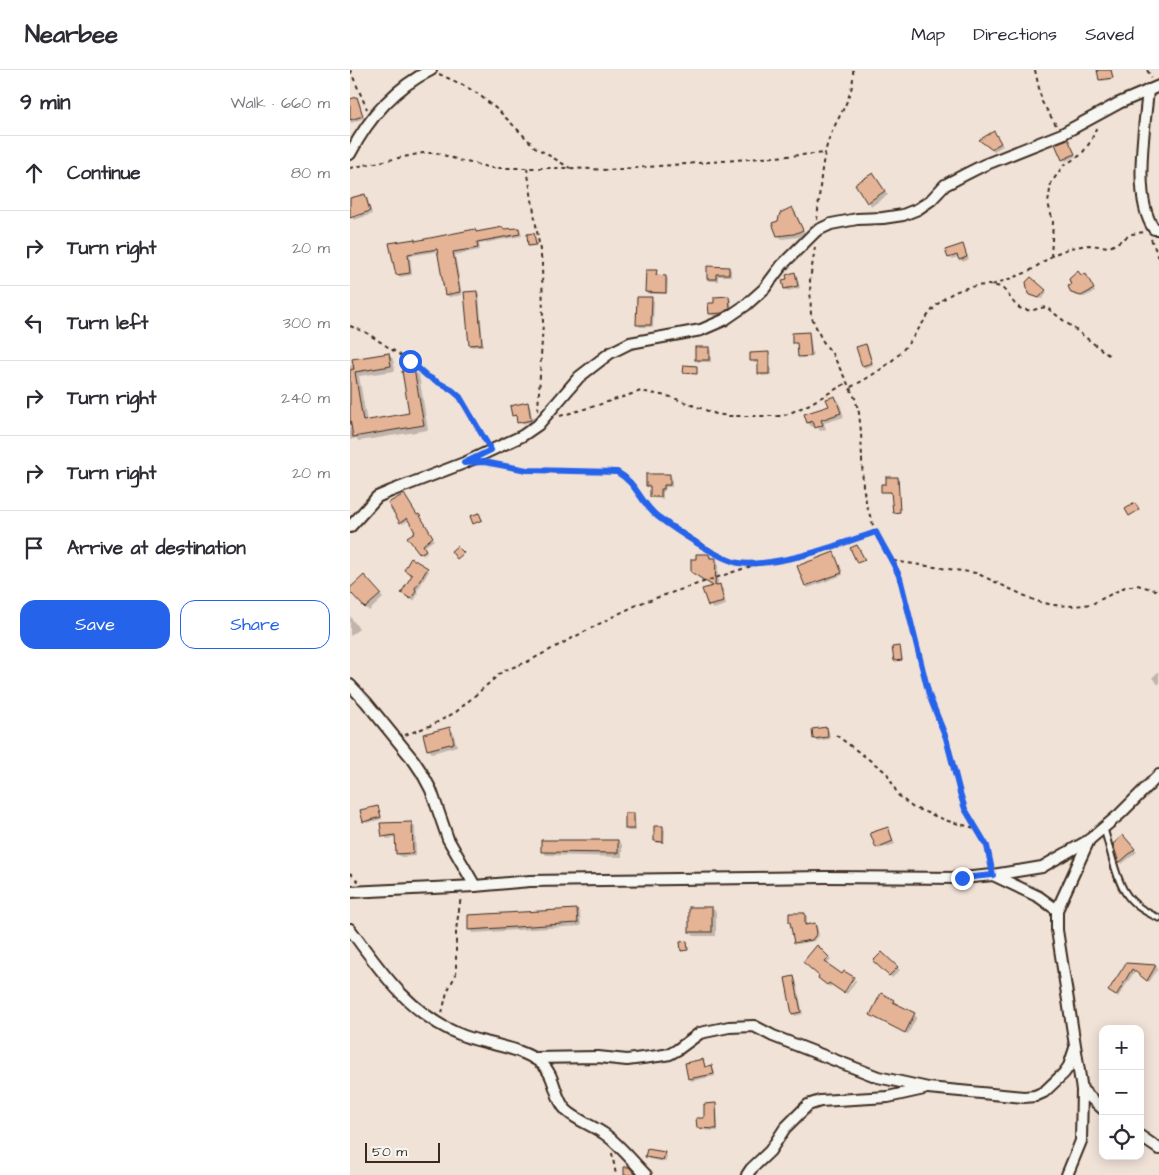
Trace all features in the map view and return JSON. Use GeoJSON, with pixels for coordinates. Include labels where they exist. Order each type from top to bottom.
{"type":"FeatureCollection","features":[{"type":"Feature","properties":{"kind":"street"},"geometry":{"type":"LineString","coordinates":[[350,154],[370,121],[395,94],[417,77],[430,70]]}},
{"type":"Feature","properties":{"kind":"street"},"geometry":{"type":"LineString","coordinates":[[350,527],[377,497],[522,436],[538,424],[579,377],[610,353],[630,343],[701,330],[724,320],[746,305],[764,289],[782,265],[816,231],[832,224],[857,219],[903,215],[918,209],[932,200],[945,185],[984,165],[1062,134],[1112,106],[1159,86]]}},
{"type":"Feature","properties":{"kind":"street"},"geometry":{"type":"LineString","coordinates":[[1148,90],[1142,156],[1142,182],[1146,211],[1150,223],[1154,229],[1159,229]]}},
{"type":"Feature","properties":{"kind":"street"},"geometry":{"type":"LineString","coordinates":[[350,685],[366,702],[422,773],[448,839],[475,886]]}},
{"type":"Feature","properties":{"kind":"street"},"geometry":{"type":"LineString","coordinates":[[350,892],[463,887],[530,881],[825,877],[962,878],[993,875],[1042,867],[1089,840],[1104,829],[1159,774]]}},
{"type":"Feature","properties":{"kind":"street"},"geometry":{"type":"LineString","coordinates":[[1067,1175],[1081,1141],[1082,1090],[1057,930],[1057,910],[1089,840]]}},
{"type":"Feature","properties":{"kind":"street"},"geometry":{"type":"LineString","coordinates":[[993,875],[1039,897],[1057,910]]}},
{"type":"Feature","properties":{"kind":"street"},"geometry":{"type":"LineString","coordinates":[[350,929],[383,975],[408,1002],[438,1023],[463,1036],[533,1058],[544,1065],[562,1105],[568,1112],[608,1136],[646,1175]]}},
{"type":"Feature","properties":{"kind":"street"},"geometry":{"type":"LineString","coordinates":[[533,1058],[598,1056],[627,1060],[658,1056],[670,1054],[700,1033],[729,1027],[748,1026],[878,1077],[928,1088],[1024,1097],[1035,1096],[1044,1092],[1064,1073],[1069,1066],[1075,1048]]}},
{"type":"Feature","properties":{"kind":"street"},"geometry":{"type":"LineString","coordinates":[[747,1175],[770,1151],[785,1128],[808,1106],[820,1102],[888,1098],[928,1088]]}},
{"type":"Feature","properties":{"kind":"street"},"geometry":{"type":"LineString","coordinates":[[1082,1090],[1099,1105]]}},
{"type":"Feature","properties":{"kind":"street"},"geometry":{"type":"LineString","coordinates":[[1144,1139],[1159,1149]]}},
{"type":"Feature","properties":{"kind":"lane"},"geometry":{"type":"LineString","coordinates":[[1104,829],[1118,878],[1125,892],[1133,902],[1159,918]]}},
{"type":"Feature","properties":{"kind":"path"},"geometry":{"type":"LineString","coordinates":[[350,70],[365,102],[370,121]]}},
{"type":"Feature","properties":{"kind":"path"},"geometry":{"type":"LineString","coordinates":[[430,70],[478,94],[499,111],[535,147],[570,168]]}},
{"type":"Feature","properties":{"kind":"path"},"geometry":{"type":"LineString","coordinates":[[853,70],[853,86],[828,142],[822,172],[810,280],[811,316],[822,340],[848,382],[859,413],[863,487],[876,532],[893,561],[900,578],[929,695],[946,738],[965,809],[987,846],[993,875]]}},
{"type":"Feature","properties":{"kind":"path"},"geometry":{"type":"LineString","coordinates":[[1035,70],[1042,102],[1062,134]]}},
{"type":"Feature","properties":{"kind":"path"},"geometry":{"type":"LineString","coordinates":[[1051,257],[1053,222],[1048,203],[1051,183],[1064,165],[1080,155],[1091,142],[1097,126]]}},
{"type":"Feature","properties":{"kind":"path"},"geometry":{"type":"LineString","coordinates":[[350,168],[423,153],[437,154],[462,162],[492,168],[608,170],[826,153]]}},
{"type":"Feature","properties":{"kind":"path"},"geometry":{"type":"LineString","coordinates":[[527,168],[542,263],[543,322],[538,424]]}},
{"type":"Feature","properties":{"kind":"path"},"geometry":{"type":"LineString","coordinates":[[990,286],[1028,272],[1051,257],[1070,248],[1088,245],[1110,247],[1124,238],[1140,232],[1145,232],[1149,235],[1159,258]]}},
{"type":"Feature","properties":{"kind":"path"},"geometry":{"type":"LineString","coordinates":[[850,388],[868,378],[901,353],[936,304],[946,296],[960,289],[978,286],[1002,288],[1014,305],[1020,308],[1031,310],[1046,307],[1111,357]]}},
{"type":"Feature","properties":{"kind":"path"},"geometry":{"type":"LineString","coordinates":[[350,326],[367,333],[460,397],[491,450]]}},
{"type":"Feature","properties":{"kind":"path"},"geometry":{"type":"LineString","coordinates":[[560,416],[641,391],[670,397],[716,414],[729,416],[783,416],[800,409],[848,382]]}},
{"type":"Feature","properties":{"kind":"path"},"geometry":{"type":"LineString","coordinates":[[484,462],[527,470],[617,472],[628,478],[650,510],[665,522],[726,559],[740,563],[759,564]]}},
{"type":"Feature","properties":{"kind":"path"},"geometry":{"type":"LineString","coordinates":[[395,738],[432,725],[456,712],[503,671],[535,658],[641,603],[759,564],[798,558],[876,532]]}},
{"type":"Feature","properties":{"kind":"path"},"geometry":{"type":"LineString","coordinates":[[893,561],[976,573],[1036,601],[1053,605],[1074,606],[1092,604],[1125,587],[1137,585],[1159,591]]}},
{"type":"Feature","properties":{"kind":"path"},"geometry":{"type":"LineString","coordinates":[[836,735],[887,773],[898,795],[912,807],[948,821],[975,828]]}},
{"type":"Feature","properties":{"kind":"path"},"geometry":{"type":"LineString","coordinates":[[438,1023],[456,974],[456,930],[463,887]]}},
{"type":"Feature","properties":{"kind":"path"},"geometry":{"type":"LineString","coordinates":[[608,1136],[616,1175]]}},
{"type":"Feature","properties":{"kind":"building"},"geometry":{"type":"Polygon","coordinates":[[[1097,70],[1111,70],[1113,78],[1099,80],[1097,70]]]}},
{"type":"Feature","properties":{"kind":"building"},"geometry":{"type":"Polygon","coordinates":[[[357,97],[363,116],[350,120],[350,99],[357,97]]]}},
{"type":"Feature","properties":{"kind":"building"},"geometry":{"type":"Polygon","coordinates":[[[994,131],[1001,143],[991,149],[979,140],[994,131]]]}},
{"type":"Feature","properties":{"kind":"building"},"geometry":{"type":"Polygon","coordinates":[[[1068,139],[1075,154],[1062,160],[1055,144],[1068,139]]]}},
{"type":"Feature","properties":{"kind":"building"},"geometry":{"type":"Polygon","coordinates":[[[873,173],[885,191],[867,203],[855,184],[873,173]]]}},
{"type":"Feature","properties":{"kind":"building"},"geometry":{"type":"Polygon","coordinates":[[[365,194],[370,211],[350,218],[350,198],[365,194]]]}},
{"type":"Feature","properties":{"kind":"building"},"geometry":{"type":"Polygon","coordinates":[[[792,207],[803,230],[794,234],[777,236],[772,223],[778,221],[780,213],[792,207]]]}},
{"type":"Feature","properties":{"kind":"building"},"geometry":{"type":"Polygon","coordinates":[[[503,227],[503,229],[519,228],[520,234],[477,242],[478,248],[453,252],[460,292],[445,295],[437,249],[408,254],[410,273],[396,275],[389,243],[415,239],[415,241],[475,229],[476,232],[503,227]]]}},
{"type":"Feature","properties":{"kind":"building"},"geometry":{"type":"Polygon","coordinates":[[[534,233],[536,245],[528,246],[527,234],[534,233]]]}},
{"type":"Feature","properties":{"kind":"building"},"geometry":{"type":"Polygon","coordinates":[[[963,244],[967,257],[959,260],[957,255],[948,258],[945,250],[963,244]]]}},
{"type":"Feature","properties":{"kind":"building"},"geometry":{"type":"Polygon","coordinates":[[[707,266],[729,267],[729,274],[716,274],[716,279],[707,279],[707,266]]]}},
{"type":"Feature","properties":{"kind":"building"},"geometry":{"type":"Polygon","coordinates":[[[646,270],[657,270],[656,275],[666,276],[666,293],[645,292],[646,270]]]}},
{"type":"Feature","properties":{"kind":"building"},"geometry":{"type":"Polygon","coordinates":[[[1078,271],[1081,275],[1086,274],[1094,289],[1081,296],[1071,293],[1068,286],[1071,285],[1069,279],[1078,271]]]}},
{"type":"Feature","properties":{"kind":"building"},"geometry":{"type":"Polygon","coordinates":[[[795,272],[798,286],[784,289],[782,280],[787,279],[786,275],[795,272]]]}},
{"type":"Feature","properties":{"kind":"building"},"geometry":{"type":"Polygon","coordinates":[[[1031,277],[1046,290],[1039,298],[1028,294],[1026,282],[1031,277]]]}},
{"type":"Feature","properties":{"kind":"building"},"geometry":{"type":"Polygon","coordinates":[[[477,291],[482,344],[469,345],[464,292],[477,291]]]}},
{"type":"Feature","properties":{"kind":"building"},"geometry":{"type":"Polygon","coordinates":[[[729,296],[730,308],[722,313],[709,314],[708,303],[714,303],[714,297],[729,296]]]}},
{"type":"Feature","properties":{"kind":"building"},"geometry":{"type":"Polygon","coordinates":[[[637,297],[652,297],[651,325],[636,325],[637,297]]]}},
{"type":"Feature","properties":{"kind":"building"},"geometry":{"type":"Polygon","coordinates":[[[809,332],[811,356],[798,357],[797,343],[792,343],[792,333],[809,332]]]}},
{"type":"Feature","properties":{"kind":"building"},"geometry":{"type":"Polygon","coordinates":[[[866,344],[872,363],[862,366],[856,347],[866,344]]]}},
{"type":"Feature","properties":{"kind":"building"},"geometry":{"type":"Polygon","coordinates":[[[695,347],[709,347],[709,360],[695,360],[695,347]]]}},
{"type":"Feature","properties":{"kind":"building"},"geometry":{"type":"Polygon","coordinates":[[[769,352],[769,374],[758,374],[758,361],[750,361],[750,353],[769,352]]]}},
{"type":"Feature","properties":{"kind":"building"},"geometry":{"type":"Polygon","coordinates":[[[389,353],[391,366],[355,372],[363,421],[409,413],[402,371],[414,369],[424,425],[353,437],[350,419],[350,370],[354,369],[352,359],[389,353]]]}},
{"type":"Feature","properties":{"kind":"building"},"geometry":{"type":"Polygon","coordinates":[[[684,365],[697,366],[697,374],[683,373],[684,365]]]}},
{"type":"Feature","properties":{"kind":"building"},"geometry":{"type":"Polygon","coordinates":[[[835,396],[841,413],[821,420],[823,425],[815,428],[813,421],[807,423],[804,414],[829,406],[826,399],[835,396]]]}},
{"type":"Feature","properties":{"kind":"building"},"geometry":{"type":"Polygon","coordinates":[[[528,402],[531,420],[517,423],[516,415],[512,416],[510,406],[528,402]]]}},
{"type":"Feature","properties":{"kind":"building"},"geometry":{"type":"Polygon","coordinates":[[[646,474],[670,474],[670,485],[664,485],[664,489],[661,489],[661,497],[650,497],[650,486],[646,486],[646,474]]]}},
{"type":"Feature","properties":{"kind":"building"},"geometry":{"type":"Polygon","coordinates":[[[886,477],[898,477],[900,512],[893,513],[891,492],[881,492],[881,484],[886,484],[886,477]]]}},
{"type":"Feature","properties":{"kind":"building"},"geometry":{"type":"Polygon","coordinates":[[[404,494],[433,537],[423,545],[426,550],[420,554],[407,537],[415,532],[407,518],[400,523],[388,503],[404,494]]]}},
{"type":"Feature","properties":{"kind":"building"},"geometry":{"type":"Polygon","coordinates":[[[1135,503],[1139,510],[1129,516],[1125,509],[1135,503]]]}},
{"type":"Feature","properties":{"kind":"building"},"geometry":{"type":"Polygon","coordinates":[[[479,513],[482,520],[473,524],[470,516],[479,513]]]}},
{"type":"Feature","properties":{"kind":"building"},"geometry":{"type":"Polygon","coordinates":[[[857,545],[865,560],[857,563],[850,548],[857,545]]]}},
{"type":"Feature","properties":{"kind":"building"},"geometry":{"type":"Polygon","coordinates":[[[457,546],[464,553],[457,559],[451,551],[457,546]]]}},
{"type":"Feature","properties":{"kind":"building"},"geometry":{"type":"Polygon","coordinates":[[[834,552],[842,573],[805,586],[797,566],[834,552]]]}},
{"type":"Feature","properties":{"kind":"building"},"geometry":{"type":"Polygon","coordinates":[[[696,554],[709,554],[710,558],[716,558],[715,586],[720,584],[724,602],[708,606],[702,589],[713,586],[691,572],[691,559],[696,559],[696,554]]]}},
{"type":"Feature","properties":{"kind":"building"},"geometry":{"type":"Polygon","coordinates":[[[411,558],[428,568],[415,588],[416,591],[411,599],[401,593],[412,575],[404,570],[411,558]]]}},
{"type":"Feature","properties":{"kind":"building"},"geometry":{"type":"Polygon","coordinates":[[[364,575],[381,594],[365,608],[350,592],[350,588],[364,575]]]}},
{"type":"Feature","properties":{"kind":"building"},"geometry":{"type":"Polygon","coordinates":[[[900,646],[902,660],[894,661],[892,647],[900,646]]]}},
{"type":"Feature","properties":{"kind":"building"},"geometry":{"type":"Polygon","coordinates":[[[450,727],[454,743],[427,750],[423,734],[450,727]]]}},
{"type":"Feature","properties":{"kind":"building"},"geometry":{"type":"Polygon","coordinates":[[[827,727],[828,737],[813,739],[812,729],[827,727]]]}},
{"type":"Feature","properties":{"kind":"building"},"geometry":{"type":"Polygon","coordinates":[[[378,806],[381,817],[363,822],[360,810],[378,806]]]}},
{"type":"Feature","properties":{"kind":"building"},"geometry":{"type":"Polygon","coordinates":[[[625,813],[634,813],[634,829],[625,829],[625,813]]]}},
{"type":"Feature","properties":{"kind":"building"},"geometry":{"type":"Polygon","coordinates":[[[412,822],[413,853],[396,854],[395,835],[382,837],[380,823],[412,822]]]}},
{"type":"Feature","properties":{"kind":"building"},"geometry":{"type":"Polygon","coordinates":[[[654,826],[663,826],[663,842],[654,841],[654,826]]]}},
{"type":"Feature","properties":{"kind":"building"},"geometry":{"type":"Polygon","coordinates":[[[888,827],[893,841],[876,848],[870,833],[888,827]]]}},
{"type":"Feature","properties":{"kind":"building"},"geometry":{"type":"Polygon","coordinates":[[[1123,835],[1135,849],[1119,863],[1113,844],[1123,835]]]}},
{"type":"Feature","properties":{"kind":"building"},"geometry":{"type":"Polygon","coordinates":[[[541,840],[618,840],[618,853],[541,852],[541,840]]]}},
{"type":"Feature","properties":{"kind":"building"},"geometry":{"type":"Polygon","coordinates":[[[689,907],[712,907],[712,932],[689,932],[689,907]]]}},
{"type":"Feature","properties":{"kind":"building"},"geometry":{"type":"Polygon","coordinates":[[[577,909],[578,923],[468,930],[468,915],[577,909]]]}},
{"type":"Feature","properties":{"kind":"building"},"geometry":{"type":"Polygon","coordinates":[[[789,913],[805,913],[805,925],[815,923],[817,933],[812,940],[794,943],[789,913]]]}},
{"type":"Feature","properties":{"kind":"building"},"geometry":{"type":"Polygon","coordinates":[[[687,941],[688,950],[681,951],[680,942],[687,941]]]}},
{"type":"Feature","properties":{"kind":"building"},"geometry":{"type":"Polygon","coordinates":[[[817,945],[829,957],[825,962],[842,974],[844,971],[854,977],[844,993],[829,983],[827,985],[803,962],[817,945]]]}},
{"type":"Feature","properties":{"kind":"building"},"geometry":{"type":"Polygon","coordinates":[[[882,952],[898,967],[889,976],[873,961],[882,952]]]}},
{"type":"Feature","properties":{"kind":"building"},"geometry":{"type":"Polygon","coordinates":[[[1126,963],[1156,965],[1147,981],[1132,969],[1116,996],[1108,991],[1126,963]]]}},
{"type":"Feature","properties":{"kind":"building"},"geometry":{"type":"Polygon","coordinates":[[[794,976],[801,1012],[792,1014],[785,978],[794,976]]]}},
{"type":"Feature","properties":{"kind":"building"},"geometry":{"type":"Polygon","coordinates":[[[881,993],[894,1000],[893,1002],[915,1013],[905,1033],[870,1015],[881,993]]]}},
{"type":"Feature","properties":{"kind":"building"},"geometry":{"type":"Polygon","coordinates":[[[703,1059],[705,1067],[712,1065],[714,1074],[688,1079],[685,1063],[703,1059]]]}},
{"type":"Feature","properties":{"kind":"building"},"geometry":{"type":"Polygon","coordinates":[[[716,1103],[717,1129],[697,1128],[696,1118],[704,1118],[704,1104],[716,1103]]]}},
{"type":"Feature","properties":{"kind":"building"},"geometry":{"type":"Polygon","coordinates":[[[647,1149],[665,1152],[663,1160],[645,1157],[647,1149]]]}},
{"type":"Feature","properties":{"kind":"building"},"geometry":{"type":"Polygon","coordinates":[[[624,1167],[629,1167],[636,1175],[624,1175],[624,1167]]]}},
{"type":"Feature","properties":{"kind":"route"},"geometry":{"type":"LineString","coordinates":[[410,361],[427,376],[452,390],[460,397],[491,450],[464,463],[484,462],[527,470],[617,472],[628,478],[650,510],[665,522],[726,559],[740,563],[759,564],[798,558],[876,532],[893,561],[900,578],[929,695],[946,738],[965,809],[987,846],[993,875],[962,878]]}}]}
